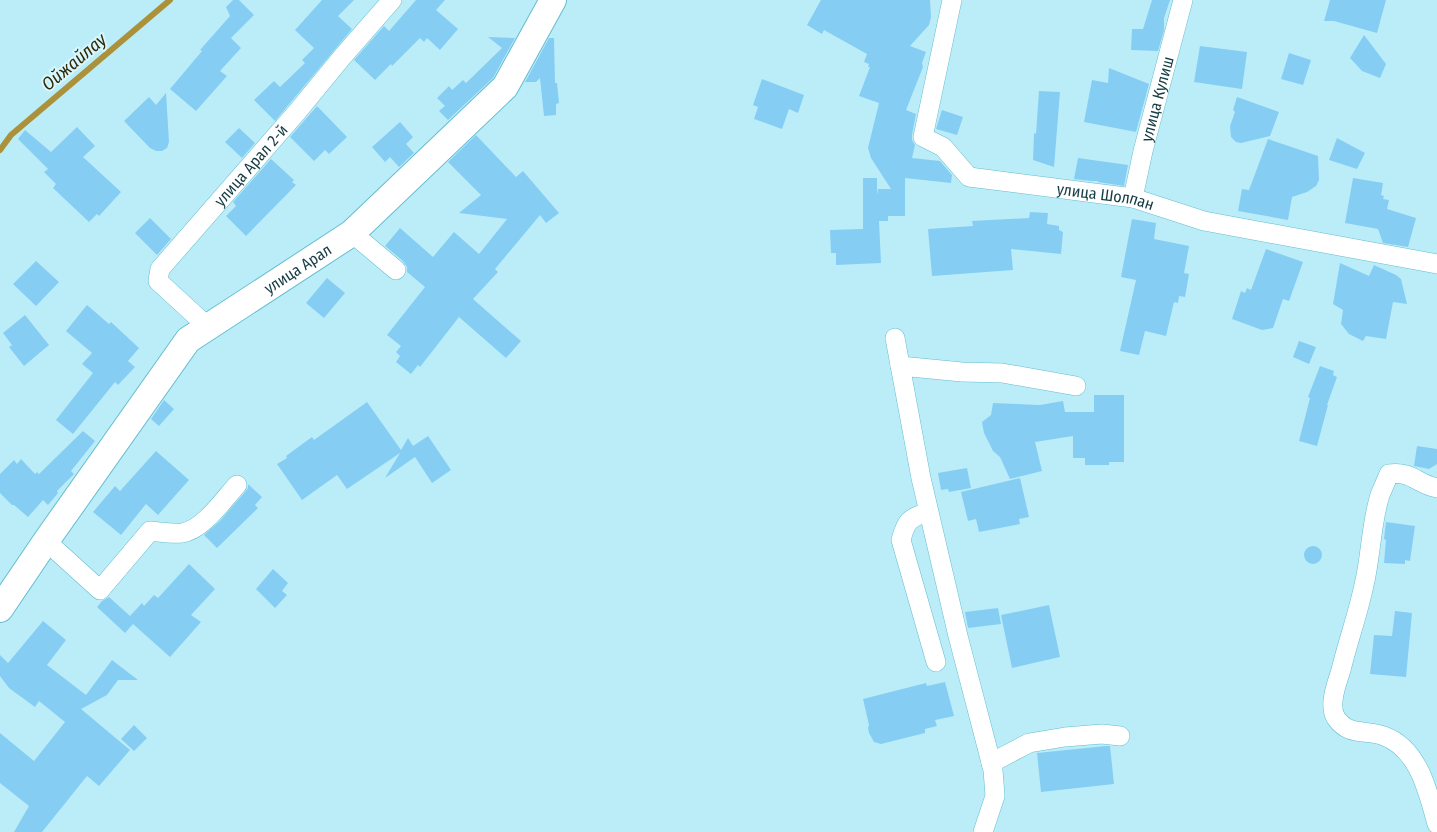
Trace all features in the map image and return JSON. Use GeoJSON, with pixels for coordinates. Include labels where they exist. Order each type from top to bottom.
{"type":"FeatureCollection","features":[{"type":"Feature","properties":{"kind":"street","name":"улица Арал 2-й"},"geometry":{"type":"LineString","coordinates":[[208,327],[158,281],[160,269],[392,0]]}},
{"type":"Feature","properties":{"kind":"street","name":"улица Арал"},"geometry":{"type":"LineString","coordinates":[[0,609],[46,540],[188,340],[352,233],[505,87],[553,0]]}},
{"type":"Feature","properties":{"kind":"street","name":"улица Шолпан"},"geometry":{"type":"LineString","coordinates":[[952,0],[923,137],[943,147],[969,177],[1133,198],[1204,222],[1437,264]]}},
{"type":"Feature","properties":{"kind":"street","name":"улица Кулиш"},"geometry":{"type":"LineString","coordinates":[[1133,198],[1143,151],[1183,0]]}},
{"type":"Feature","properties":{"kind":"street"},"geometry":{"type":"LineString","coordinates":[[352,233],[396,270]]}},
{"type":"Feature","properties":{"kind":"street"},"geometry":{"type":"LineString","coordinates":[[895,338],[928,512],[993,770],[995,796],[983,832]]}},
{"type":"Feature","properties":{"kind":"street"},"geometry":{"type":"LineString","coordinates":[[900,366],[962,372],[1002,373],[1076,386]]}},
{"type":"Feature","properties":{"kind":"street"},"geometry":{"type":"LineString","coordinates":[[1437,488],[1423,484],[1411,476],[1400,473],[1389,474],[1380,496],[1365,585],[1341,668],[1333,709],[1335,716],[1343,726],[1352,730],[1385,736],[1400,745],[1415,763],[1427,789],[1437,824]]}},
{"type":"Feature","properties":{"kind":"street"},"geometry":{"type":"LineString","coordinates":[[46,540],[100,590],[150,530],[182,533],[199,526],[237,485]]}},
{"type":"Feature","properties":{"kind":"street"},"geometry":{"type":"LineString","coordinates":[[928,512],[916,516],[905,525],[901,540],[936,662]]}},
{"type":"Feature","properties":{"kind":"street"},"geometry":{"type":"LineString","coordinates":[[991,763],[1029,743],[1074,736],[1102,734],[1120,736]]}},
{"type":"Feature","properties":{"kind":"building"},"geometry":{"type":"Polygon","coordinates":[[[233,0],[239,0],[254,15],[231,38],[241,48],[220,71],[227,76],[196,111],[170,89],[202,51],[200,50],[230,16],[226,7],[233,0]]]}},
{"type":"Feature","properties":{"kind":"building"},"geometry":{"type":"Polygon","coordinates":[[[322,0],[354,0],[338,16],[352,29],[275,121],[254,100],[274,81],[280,87],[305,63],[302,60],[314,48],[295,30],[322,0]]]}},
{"type":"Feature","properties":{"kind":"building"},"geometry":{"type":"Polygon","coordinates":[[[416,0],[445,0],[436,10],[458,29],[440,50],[427,38],[424,42],[420,38],[375,80],[354,60],[384,26],[389,31],[416,0]]]}},
{"type":"Feature","properties":{"kind":"building"},"geometry":{"type":"Polygon","coordinates":[[[821,0],[930,0],[931,17],[929,25],[910,46],[926,52],[922,63],[923,67],[906,110],[916,114],[912,135],[915,145],[912,158],[940,161],[952,175],[951,183],[905,178],[905,216],[888,216],[888,221],[879,221],[881,263],[836,265],[836,253],[831,253],[830,230],[863,229],[863,178],[877,178],[877,195],[878,189],[891,189],[871,158],[868,148],[879,103],[859,96],[870,67],[868,67],[869,64],[864,62],[867,54],[824,30],[822,34],[807,25],[821,0]]]}},
{"type":"Feature","properties":{"kind":"building"},"geometry":{"type":"Polygon","coordinates":[[[1152,0],[1170,0],[1164,18],[1164,30],[1158,51],[1131,50],[1132,29],[1143,29],[1152,0]]]}},
{"type":"Feature","properties":{"kind":"building"},"geometry":{"type":"Polygon","coordinates":[[[1330,0],[1386,0],[1377,33],[1334,21],[1324,21],[1330,0]]]}},
{"type":"Feature","properties":{"kind":"building"},"geometry":{"type":"Polygon","coordinates":[[[1364,35],[1386,64],[1380,78],[1362,71],[1350,58],[1364,35]]]}},
{"type":"Feature","properties":{"kind":"building"},"geometry":{"type":"Polygon","coordinates":[[[488,37],[515,38],[493,78],[448,120],[439,111],[445,106],[437,98],[449,86],[452,90],[463,80],[466,83],[502,48],[488,37]]]}},
{"type":"Feature","properties":{"kind":"building"},"geometry":{"type":"Polygon","coordinates":[[[549,38],[554,38],[555,83],[557,83],[559,103],[556,104],[556,115],[544,116],[540,78],[536,82],[525,82],[549,38]]]}},
{"type":"Feature","properties":{"kind":"building"},"geometry":{"type":"Polygon","coordinates":[[[1200,46],[1247,52],[1242,89],[1194,82],[1200,46]]]}},
{"type":"Feature","properties":{"kind":"building"},"geometry":{"type":"Polygon","coordinates":[[[1289,53],[1311,60],[1303,85],[1281,79],[1289,53]]]}},
{"type":"Feature","properties":{"kind":"building"},"geometry":{"type":"Polygon","coordinates":[[[1109,68],[1149,84],[1136,132],[1084,122],[1092,80],[1108,83],[1109,68]]]}},
{"type":"Feature","properties":{"kind":"building"},"geometry":{"type":"Polygon","coordinates":[[[762,79],[804,95],[798,113],[789,109],[782,129],[754,119],[758,107],[753,105],[762,79]]]}},
{"type":"Feature","properties":{"kind":"building"},"geometry":{"type":"Polygon","coordinates":[[[1039,91],[1060,92],[1054,167],[1033,160],[1039,91]]]}},
{"type":"Feature","properties":{"kind":"building"},"geometry":{"type":"Polygon","coordinates":[[[166,93],[169,142],[167,148],[162,151],[156,151],[150,148],[124,121],[149,97],[156,105],[166,93]]]}},
{"type":"Feature","properties":{"kind":"building"},"geometry":{"type":"Polygon","coordinates":[[[1237,97],[1279,112],[1270,136],[1241,143],[1236,142],[1231,137],[1230,126],[1235,112],[1233,110],[1237,97]]]}},
{"type":"Feature","properties":{"kind":"building"},"geometry":{"type":"Polygon","coordinates":[[[317,106],[347,137],[329,154],[325,150],[314,161],[290,137],[317,106]]]}},
{"type":"Feature","properties":{"kind":"building"},"geometry":{"type":"Polygon","coordinates":[[[942,110],[963,117],[957,135],[936,129],[942,110]]]}},
{"type":"Feature","properties":{"kind":"building"},"geometry":{"type":"Polygon","coordinates":[[[400,122],[413,137],[406,144],[414,153],[399,167],[390,157],[385,162],[372,147],[400,122]]]}},
{"type":"Feature","properties":{"kind":"building"},"geometry":{"type":"Polygon","coordinates":[[[77,127],[95,146],[83,157],[121,192],[99,216],[97,214],[89,222],[53,188],[56,184],[44,172],[48,169],[18,139],[25,130],[51,152],[77,127]]]}},
{"type":"Feature","properties":{"kind":"building"},"geometry":{"type":"Polygon","coordinates":[[[239,128],[255,143],[242,158],[225,142],[239,128]]]}},
{"type":"Feature","properties":{"kind":"building"},"geometry":{"type":"Polygon","coordinates":[[[476,135],[516,177],[523,171],[559,213],[546,223],[540,215],[495,269],[498,272],[473,299],[521,341],[506,358],[459,317],[420,367],[418,365],[411,374],[396,362],[400,356],[396,352],[401,346],[387,335],[425,287],[407,272],[407,267],[403,261],[385,246],[400,228],[433,257],[454,232],[479,254],[507,219],[459,213],[481,195],[448,162],[476,135]]]}},
{"type":"Feature","properties":{"kind":"building"},"geometry":{"type":"Polygon","coordinates":[[[1337,138],[1365,153],[1357,169],[1329,160],[1337,138]]]}},
{"type":"Feature","properties":{"kind":"building"},"geometry":{"type":"Polygon","coordinates":[[[1268,139],[1318,156],[1319,180],[1316,186],[1307,192],[1292,197],[1288,220],[1238,211],[1242,189],[1249,190],[1268,139]]]}},
{"type":"Feature","properties":{"kind":"building"},"geometry":{"type":"Polygon","coordinates":[[[1078,158],[1128,165],[1124,186],[1074,179],[1078,158]]]}},
{"type":"Feature","properties":{"kind":"building"},"geometry":{"type":"Polygon","coordinates":[[[271,159],[294,180],[292,182],[296,185],[246,236],[226,216],[236,206],[233,202],[271,159]]]}},
{"type":"Feature","properties":{"kind":"building"},"geometry":{"type":"Polygon","coordinates":[[[1353,178],[1383,183],[1381,195],[1384,196],[1383,199],[1389,200],[1387,209],[1416,218],[1408,247],[1383,243],[1378,229],[1345,223],[1353,178]]]}},
{"type":"Feature","properties":{"kind":"building"},"geometry":{"type":"Polygon","coordinates":[[[1030,212],[1048,213],[1047,224],[1059,226],[1059,230],[1063,232],[1061,254],[1011,249],[1013,270],[932,276],[928,229],[973,226],[972,221],[1029,218],[1030,212]]]}},
{"type":"Feature","properties":{"kind":"building"},"geometry":{"type":"Polygon","coordinates":[[[150,218],[171,239],[157,255],[135,233],[150,218]]]}},
{"type":"Feature","properties":{"kind":"building"},"geometry":{"type":"Polygon","coordinates":[[[1132,219],[1156,223],[1154,239],[1189,246],[1184,273],[1189,274],[1185,297],[1179,296],[1178,303],[1174,302],[1166,336],[1145,331],[1139,355],[1120,351],[1136,280],[1121,277],[1132,219]]]}},
{"type":"Feature","properties":{"kind":"building"},"geometry":{"type":"Polygon","coordinates":[[[1266,249],[1303,262],[1289,301],[1283,299],[1273,328],[1262,330],[1232,319],[1241,291],[1245,293],[1247,288],[1251,290],[1266,249]]]}},
{"type":"Feature","properties":{"kind":"building"},"geometry":{"type":"Polygon","coordinates":[[[36,261],[59,282],[36,306],[13,284],[36,261]]]}},
{"type":"Feature","properties":{"kind":"building"},"geometry":{"type":"Polygon","coordinates":[[[1340,263],[1369,276],[1374,265],[1401,279],[1407,304],[1393,302],[1386,339],[1366,336],[1363,341],[1349,334],[1341,324],[1343,310],[1333,304],[1340,263]]]}},
{"type":"Feature","properties":{"kind":"building"},"geometry":{"type":"Polygon","coordinates":[[[327,278],[345,293],[324,318],[306,303],[327,278]]]}},
{"type":"Feature","properties":{"kind":"building"},"geometry":{"type":"Polygon","coordinates":[[[87,305],[109,324],[111,322],[139,348],[128,361],[135,367],[118,385],[115,382],[73,434],[56,420],[93,373],[82,364],[92,353],[66,331],[87,305]]]}},
{"type":"Feature","properties":{"kind":"building"},"geometry":{"type":"Polygon","coordinates":[[[25,315],[49,345],[24,366],[9,347],[12,345],[3,333],[25,315]]]}},
{"type":"Feature","properties":{"kind":"building"},"geometry":{"type":"Polygon","coordinates":[[[1299,341],[1316,347],[1309,364],[1293,357],[1299,341]]]}},
{"type":"Feature","properties":{"kind":"building"},"geometry":{"type":"Polygon","coordinates":[[[1320,366],[1334,371],[1333,375],[1337,377],[1327,405],[1317,446],[1299,441],[1310,398],[1308,397],[1320,366]]]}},
{"type":"Feature","properties":{"kind":"building"},"geometry":{"type":"Polygon","coordinates":[[[1094,395],[1124,395],[1124,462],[1109,462],[1109,465],[1085,465],[1085,458],[1073,458],[1073,436],[1035,442],[1042,471],[1010,479],[1000,457],[993,451],[984,433],[982,422],[991,415],[993,403],[1040,405],[1063,401],[1065,412],[1094,412],[1094,395]]]}},
{"type":"Feature","properties":{"kind":"building"},"geometry":{"type":"Polygon","coordinates":[[[164,400],[174,409],[159,426],[151,419],[164,400]]]}},
{"type":"Feature","properties":{"kind":"building"},"geometry":{"type":"Polygon","coordinates":[[[367,402],[401,450],[408,438],[413,446],[428,436],[451,470],[432,483],[415,457],[385,478],[400,453],[347,489],[337,475],[302,500],[277,464],[312,437],[314,440],[367,402]]]}},
{"type":"Feature","properties":{"kind":"building"},"geometry":{"type":"Polygon","coordinates":[[[83,431],[95,441],[71,471],[74,474],[57,491],[58,493],[48,505],[43,500],[28,517],[0,493],[0,474],[14,460],[17,464],[21,459],[35,474],[37,472],[39,474],[83,431]]]}},
{"type":"Feature","properties":{"kind":"building"},"geometry":{"type":"Polygon","coordinates":[[[1417,446],[1437,449],[1437,464],[1429,469],[1414,466],[1417,446]]]}},
{"type":"Feature","properties":{"kind":"building"},"geometry":{"type":"Polygon","coordinates":[[[156,451],[189,480],[158,515],[146,504],[121,535],[93,512],[115,486],[120,491],[156,451]]]}},
{"type":"Feature","properties":{"kind":"building"},"geometry":{"type":"Polygon","coordinates":[[[967,468],[971,488],[949,492],[948,489],[941,490],[938,473],[967,468]]]}},
{"type":"Feature","properties":{"kind":"building"},"geometry":{"type":"Polygon","coordinates":[[[1020,478],[1029,517],[1019,519],[1020,524],[979,532],[976,519],[968,521],[961,492],[1020,478]]]}},
{"type":"Feature","properties":{"kind":"building"},"geometry":{"type":"Polygon","coordinates":[[[248,484],[262,497],[255,505],[258,508],[217,548],[204,535],[220,521],[245,492],[248,484]]]}},
{"type":"Feature","properties":{"kind":"building"},"geometry":{"type":"Polygon","coordinates":[[[1386,522],[1415,526],[1410,561],[1405,560],[1405,564],[1384,563],[1386,522]]]}},
{"type":"Feature","properties":{"kind":"building"},"geometry":{"type":"Polygon","coordinates":[[[1313,546],[1319,549],[1322,555],[1319,561],[1313,564],[1307,561],[1304,555],[1307,549],[1313,546]]]}},
{"type":"Feature","properties":{"kind":"building"},"geometry":{"type":"Polygon","coordinates":[[[189,564],[215,589],[191,615],[201,622],[170,657],[133,624],[125,633],[97,607],[109,597],[130,616],[142,603],[144,606],[154,595],[158,598],[189,564]]]}},
{"type":"Feature","properties":{"kind":"building"},"geometry":{"type":"Polygon","coordinates":[[[273,569],[288,583],[282,591],[287,595],[275,608],[256,589],[273,569]]]}},
{"type":"Feature","properties":{"kind":"building"},"geometry":{"type":"Polygon","coordinates":[[[1049,605],[1060,657],[1012,668],[1001,615],[1049,605]]]}},
{"type":"Feature","properties":{"kind":"building"},"geometry":{"type":"Polygon","coordinates":[[[998,608],[1001,624],[968,628],[965,612],[998,608]]]}},
{"type":"Feature","properties":{"kind":"building"},"geometry":{"type":"Polygon","coordinates":[[[1395,611],[1412,613],[1406,677],[1370,674],[1374,635],[1392,636],[1395,611]]]}},
{"type":"Feature","properties":{"kind":"building"},"geometry":{"type":"Polygon","coordinates":[[[43,621],[66,640],[47,665],[86,695],[112,660],[138,680],[118,680],[107,695],[81,709],[130,750],[99,786],[87,776],[42,832],[14,832],[29,806],[0,783],[0,733],[34,761],[65,722],[39,701],[35,707],[9,688],[0,676],[0,655],[8,663],[43,621]]]}},
{"type":"Feature","properties":{"kind":"building"},"geometry":{"type":"Polygon","coordinates":[[[945,682],[954,716],[935,720],[937,726],[925,729],[925,733],[881,744],[874,742],[869,733],[863,699],[926,683],[927,686],[945,682]]]}},
{"type":"Feature","properties":{"kind":"building"},"geometry":{"type":"Polygon","coordinates":[[[134,725],[147,738],[134,751],[121,739],[134,725]]]}},
{"type":"Feature","properties":{"kind":"building"},"geometry":{"type":"Polygon","coordinates":[[[1110,746],[1114,784],[1041,792],[1037,753],[1110,746]]]}},
{"type":"Feature","properties":{"kind":"waterway","name":"Ойжайлау"},"geometry":{"type":"LineString","coordinates":[[0,150],[11,135],[170,0]]}}]}
